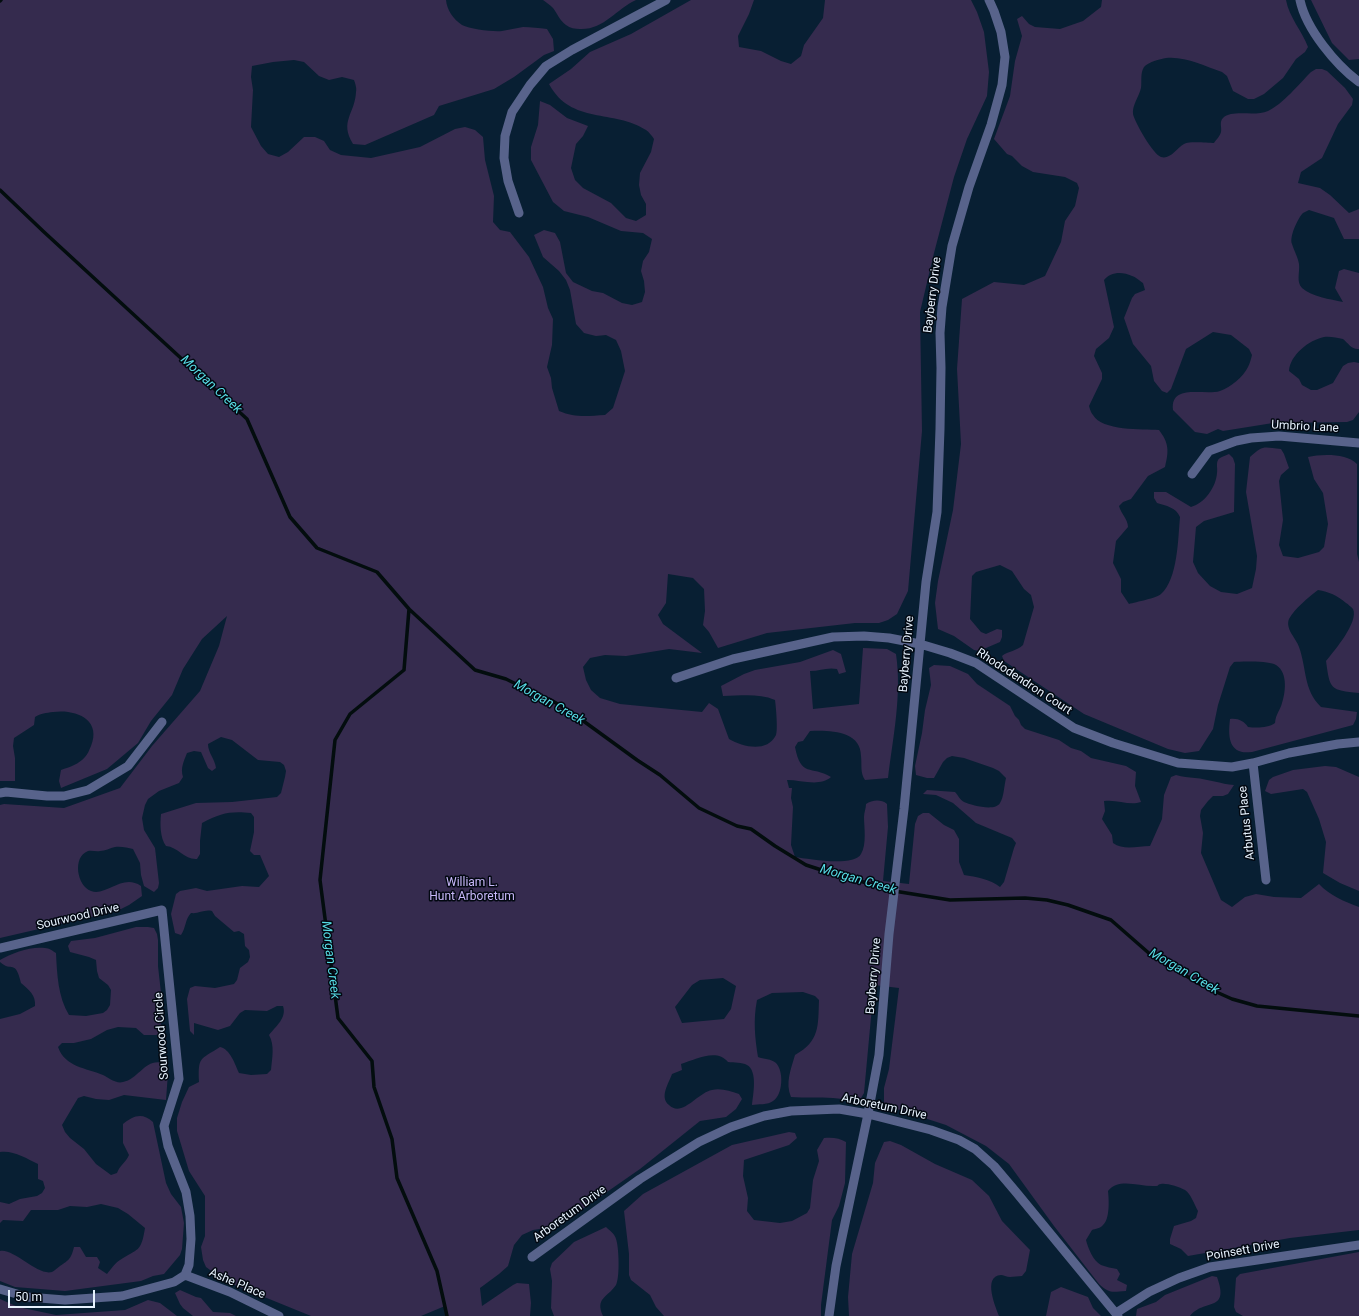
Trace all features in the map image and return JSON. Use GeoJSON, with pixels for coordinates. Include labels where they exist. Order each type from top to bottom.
{"type":"FeatureCollection","features":[{"type":"Feature","properties":{"kind":"street"},"geometry":{"type":"LineString","coordinates":[[519,213],[508,181],[504,158],[505,136],[512,112],[530,85],[546,66],[572,50],[666,0]]}},
{"type":"Feature","properties":{"kind":"street","name":"Bayberry Drive"},"geometry":{"type":"LineString","coordinates":[[829,1316],[836,1266],[879,1055],[890,927],[904,809],[926,582],[937,512],[941,368],[940,333],[942,307],[952,246],[969,186],[991,125],[1002,85],[1005,57],[1001,32],[989,0]]}},
{"type":"Feature","properties":{"kind":"street"},"geometry":{"type":"LineString","coordinates":[[1300,0],[1315,34],[1334,60],[1359,82]]}},
{"type":"Feature","properties":{"kind":"street","name":"Umbrio Lane"},"geometry":{"type":"LineString","coordinates":[[1192,474],[1209,451],[1236,441],[1251,438],[1279,436],[1359,443]]}},
{"type":"Feature","properties":{"kind":"street","name":"Rhododendron Court"},"geometry":{"type":"LineString","coordinates":[[676,678],[733,659],[833,637],[864,636],[889,638],[920,644],[976,663],[1074,728],[1113,743],[1178,763],[1232,767],[1289,753],[1338,744],[1359,742]]}},
{"type":"Feature","properties":{"kind":"street"},"geometry":{"type":"LineString","coordinates":[[0,793],[6,792],[64,796],[88,790],[128,766],[162,722]]}},
{"type":"Feature","properties":{"kind":"street","name":"Arbutus Place"},"geometry":{"type":"LineString","coordinates":[[1253,763],[1266,880]]}},
{"type":"Feature","properties":{"kind":"street","name":"Sourwood Drive"},"geometry":{"type":"LineString","coordinates":[[0,948],[162,910]]}},
{"type":"Feature","properties":{"kind":"street","name":"Sourwood Circle"},"geometry":{"type":"LineString","coordinates":[[162,910],[179,1079],[164,1126],[168,1146],[186,1192],[190,1216],[191,1246],[189,1265],[185,1275]]}},
{"type":"Feature","properties":{"kind":"street","name":"Arboretum Drive"},"geometry":{"type":"LineString","coordinates":[[532,1257],[640,1180],[699,1142],[731,1127],[764,1116],[791,1111],[839,1109],[868,1114],[931,1130],[959,1140],[975,1149],[994,1166],[1117,1314]]}},
{"type":"Feature","properties":{"kind":"street","name":"Poinsett Drive"},"geometry":{"type":"LineString","coordinates":[[1117,1314],[1149,1292],[1179,1278],[1210,1267],[1359,1245]]}},
{"type":"Feature","properties":{"kind":"street"},"geometry":{"type":"LineString","coordinates":[[0,1289],[27,1297],[65,1300],[122,1296],[174,1282],[185,1275]]}},
{"type":"Feature","properties":{"kind":"street","name":"Ashe Place"},"geometry":{"type":"LineString","coordinates":[[185,1275],[230,1292],[279,1316]]}},
{"type":"Feature","properties":{"kind":"green space","name":"William L. Hunt Arboretum"},"geometry":{"type":"Polygon","coordinates":[[[0,0],[446,0],[449,11],[462,25],[476,29],[493,31],[523,27],[547,29],[553,39],[554,51],[544,55],[514,77],[494,89],[439,106],[434,115],[365,145],[353,144],[347,129],[355,100],[356,86],[354,80],[342,77],[329,80],[319,76],[304,62],[294,60],[252,66],[251,77],[253,90],[251,127],[261,146],[268,154],[279,157],[288,152],[304,137],[315,137],[324,141],[330,150],[341,155],[371,158],[420,147],[455,129],[465,127],[475,130],[483,137],[485,160],[494,196],[493,222],[500,230],[510,232],[529,257],[543,287],[548,308],[553,319],[552,345],[547,367],[559,411],[576,416],[587,416],[605,415],[613,408],[625,371],[621,351],[616,340],[606,335],[596,336],[584,333],[576,324],[570,290],[566,280],[559,271],[543,257],[534,235],[544,230],[555,233],[560,242],[566,273],[573,282],[592,291],[603,293],[622,303],[632,305],[642,302],[645,292],[641,271],[643,261],[649,252],[652,239],[643,233],[621,231],[588,217],[564,211],[553,202],[531,160],[531,147],[538,125],[540,101],[550,105],[567,118],[588,126],[583,136],[576,144],[571,168],[575,180],[583,188],[611,203],[626,218],[636,221],[646,215],[646,204],[641,195],[639,185],[640,173],[651,152],[654,139],[647,131],[634,124],[581,111],[569,106],[558,97],[549,84],[571,69],[590,52],[631,34],[691,0],[754,0],[738,36],[739,47],[761,51],[781,61],[791,64],[801,56],[804,45],[823,18],[825,0],[971,0],[984,32],[989,72],[987,96],[967,139],[954,177],[920,312],[922,431],[908,591],[897,614],[888,620],[879,623],[855,623],[767,633],[718,648],[709,632],[703,625],[705,611],[704,589],[693,578],[668,574],[666,603],[658,615],[663,624],[702,653],[669,649],[626,656],[605,655],[590,658],[583,667],[586,680],[591,690],[600,698],[620,704],[702,712],[709,703],[718,709],[729,739],[754,747],[767,744],[772,741],[776,735],[777,724],[775,700],[762,696],[723,696],[721,686],[755,670],[800,662],[833,650],[841,654],[846,672],[839,674],[837,669],[810,671],[813,709],[859,704],[863,648],[887,649],[896,654],[898,685],[888,778],[865,780],[862,772],[860,748],[856,741],[850,737],[835,732],[810,731],[803,741],[798,742],[795,747],[797,757],[804,767],[831,777],[821,782],[787,780],[789,788],[792,788],[791,798],[793,807],[791,845],[795,857],[830,861],[850,860],[857,858],[861,854],[864,845],[864,817],[866,804],[882,801],[887,804],[888,827],[883,881],[909,884],[915,824],[918,816],[923,813],[929,813],[944,825],[954,830],[959,839],[959,862],[964,875],[987,880],[1000,887],[1004,882],[1016,843],[1012,838],[976,823],[953,803],[936,795],[923,794],[927,790],[955,792],[964,802],[983,807],[993,807],[997,806],[1001,801],[1006,778],[999,771],[993,768],[964,758],[952,756],[943,762],[934,778],[916,775],[915,766],[931,685],[929,668],[934,665],[950,666],[968,674],[977,684],[1010,706],[1015,716],[1025,729],[1059,740],[1091,758],[1126,766],[1136,772],[1135,786],[1141,802],[1132,803],[1104,801],[1105,811],[1102,819],[1112,835],[1113,843],[1122,847],[1131,848],[1150,846],[1162,819],[1164,795],[1171,777],[1176,775],[1234,785],[1228,794],[1223,796],[1213,796],[1201,810],[1200,816],[1203,833],[1201,853],[1221,900],[1232,907],[1245,897],[1256,894],[1274,897],[1301,898],[1319,884],[1338,898],[1359,907],[1359,1230],[1290,1238],[1188,1256],[1181,1249],[1170,1244],[1174,1226],[1196,1218],[1198,1211],[1187,1192],[1180,1188],[1166,1184],[1149,1186],[1118,1184],[1108,1191],[1109,1199],[1107,1218],[1105,1222],[1101,1227],[1092,1230],[1086,1240],[1096,1261],[1101,1265],[1117,1269],[1120,1274],[1117,1280],[1127,1285],[1126,1291],[1109,1291],[1099,1284],[1009,1164],[986,1146],[946,1125],[884,1105],[884,1088],[889,1069],[899,988],[874,985],[864,1093],[861,1098],[850,1100],[791,1097],[789,1092],[789,1076],[795,1055],[809,1044],[816,1032],[818,1025],[819,1000],[815,996],[803,992],[772,993],[757,1000],[755,1029],[758,1057],[770,1060],[776,1063],[779,1067],[781,1083],[779,1094],[773,1101],[752,1105],[754,1090],[753,1072],[745,1064],[728,1062],[723,1058],[712,1055],[700,1057],[681,1064],[682,1070],[672,1074],[665,1094],[666,1102],[674,1108],[679,1109],[684,1107],[706,1092],[715,1089],[726,1090],[739,1094],[742,1099],[736,1109],[726,1117],[700,1121],[640,1169],[558,1226],[533,1230],[522,1235],[514,1245],[508,1266],[480,1288],[482,1306],[517,1283],[529,1284],[531,1303],[530,1316],[448,1316],[445,1306],[421,1316],[311,1316],[225,1281],[206,1267],[203,1260],[201,1247],[205,1236],[205,1196],[189,1171],[177,1131],[177,1118],[182,1102],[189,1087],[199,1082],[200,1063],[208,1054],[220,1047],[224,1048],[232,1057],[239,1073],[251,1075],[267,1074],[271,1070],[273,1048],[269,1035],[282,1018],[284,1010],[283,1006],[277,1006],[267,1011],[245,1010],[240,1013],[230,1026],[218,1030],[194,1023],[194,1035],[190,1031],[187,999],[190,988],[195,986],[215,988],[234,984],[237,980],[240,968],[248,962],[250,957],[249,950],[245,946],[244,934],[239,931],[234,932],[215,916],[212,911],[204,911],[191,913],[181,935],[175,933],[171,914],[176,894],[180,891],[196,888],[207,891],[242,886],[259,887],[269,876],[260,855],[254,855],[250,851],[254,832],[254,817],[251,813],[237,812],[220,815],[202,823],[200,854],[197,859],[189,858],[166,846],[162,835],[161,826],[161,814],[196,803],[232,802],[277,797],[281,793],[285,777],[286,771],[284,765],[280,762],[258,760],[232,740],[221,737],[208,744],[216,768],[212,771],[208,768],[201,752],[194,751],[187,753],[182,768],[183,777],[179,783],[159,791],[148,799],[145,805],[142,818],[144,830],[155,848],[159,883],[158,888],[154,892],[144,886],[140,863],[133,849],[113,847],[102,851],[88,851],[83,854],[78,865],[80,878],[86,888],[97,892],[121,883],[134,883],[141,886],[142,896],[117,911],[0,938],[0,805],[64,808],[120,788],[152,746],[200,691],[219,646],[227,616],[202,639],[183,669],[172,695],[151,721],[138,743],[107,769],[61,788],[59,781],[61,770],[77,763],[86,756],[91,746],[93,729],[90,723],[78,714],[61,711],[41,714],[35,717],[34,725],[14,738],[15,781],[0,781],[0,0]],[[723,978],[700,980],[692,985],[675,1007],[682,1023],[724,1019],[731,1009],[736,986],[723,978]]]}},
{"type":"Feature","properties":{"kind":"green space"},"geometry":{"type":"Polygon","coordinates":[[[543,0],[636,0],[603,23],[580,29],[566,25],[553,8],[543,0]]]}},
{"type":"Feature","properties":{"kind":"green space"},"geometry":{"type":"Polygon","coordinates":[[[1102,0],[1286,0],[1290,12],[1308,47],[1305,52],[1296,59],[1283,78],[1264,94],[1254,99],[1248,99],[1233,91],[1227,76],[1222,72],[1194,62],[1180,58],[1166,58],[1146,65],[1142,72],[1141,88],[1133,114],[1145,138],[1161,157],[1167,157],[1187,143],[1214,143],[1221,130],[1221,121],[1227,115],[1238,113],[1263,113],[1274,108],[1285,99],[1311,72],[1316,69],[1327,71],[1345,88],[1353,99],[1352,105],[1338,124],[1322,158],[1301,172],[1298,183],[1320,188],[1330,195],[1349,213],[1359,209],[1359,239],[1344,239],[1334,218],[1309,210],[1303,213],[1299,219],[1294,228],[1291,241],[1299,264],[1300,286],[1311,294],[1343,302],[1335,288],[1339,271],[1344,269],[1359,273],[1359,349],[1352,347],[1343,339],[1324,337],[1312,341],[1301,349],[1293,359],[1289,371],[1299,379],[1302,385],[1311,390],[1317,390],[1333,383],[1343,366],[1348,363],[1359,363],[1359,412],[1353,420],[1347,422],[1273,423],[1223,431],[1218,429],[1207,434],[1195,432],[1173,410],[1174,402],[1177,396],[1190,392],[1220,391],[1228,387],[1240,378],[1246,371],[1252,355],[1249,349],[1231,335],[1213,332],[1186,349],[1171,389],[1167,393],[1162,391],[1154,381],[1151,366],[1133,344],[1124,318],[1135,294],[1145,290],[1143,283],[1128,274],[1120,273],[1110,275],[1104,280],[1114,327],[1109,338],[1096,349],[1094,356],[1102,373],[1102,379],[1089,406],[1091,412],[1098,420],[1113,427],[1159,430],[1165,439],[1167,447],[1165,467],[1148,476],[1131,499],[1123,502],[1119,506],[1127,521],[1128,527],[1116,541],[1113,563],[1121,579],[1121,592],[1129,604],[1161,594],[1167,587],[1174,569],[1178,547],[1180,517],[1173,509],[1157,503],[1154,498],[1154,492],[1166,492],[1191,507],[1196,505],[1209,494],[1212,489],[1216,478],[1218,459],[1229,454],[1233,458],[1235,464],[1234,512],[1204,521],[1196,527],[1193,562],[1198,573],[1210,586],[1221,592],[1237,594],[1252,588],[1256,569],[1257,556],[1246,492],[1250,457],[1258,450],[1264,448],[1281,449],[1284,454],[1289,468],[1281,475],[1279,481],[1283,520],[1279,545],[1283,556],[1298,558],[1319,552],[1324,547],[1328,524],[1323,493],[1314,479],[1308,457],[1320,455],[1341,456],[1353,460],[1357,464],[1359,693],[1342,691],[1333,687],[1329,678],[1326,661],[1340,644],[1349,629],[1354,615],[1352,608],[1336,596],[1318,590],[1294,611],[1288,623],[1288,626],[1302,655],[1308,686],[1315,700],[1321,707],[1357,712],[1353,725],[1252,752],[1242,752],[1235,749],[1232,745],[1230,737],[1230,719],[1240,720],[1248,727],[1266,727],[1275,723],[1281,706],[1285,687],[1284,676],[1279,667],[1266,662],[1242,661],[1234,662],[1230,667],[1218,705],[1213,729],[1199,751],[1185,753],[1168,749],[1084,714],[1004,661],[1002,656],[1018,649],[1023,645],[1034,607],[1031,595],[1024,589],[1012,571],[1000,565],[976,572],[972,576],[970,619],[981,632],[986,634],[997,629],[1002,630],[1000,642],[979,651],[974,650],[954,636],[938,629],[935,603],[938,581],[953,510],[961,444],[957,369],[962,299],[994,282],[1024,285],[1045,276],[1061,242],[1065,221],[1075,206],[1079,188],[1077,183],[1065,177],[1033,172],[1022,166],[1012,156],[1007,154],[994,139],[1010,96],[1015,61],[1022,36],[1017,19],[1022,16],[1029,24],[1035,27],[1060,29],[1083,21],[1101,7],[1102,0]]]}},
{"type":"Feature","properties":{"kind":"green space"},"geometry":{"type":"Polygon","coordinates":[[[1311,0],[1359,0],[1359,59],[1349,60],[1332,43],[1311,0]]]}},
{"type":"Feature","properties":{"kind":"green space"},"geometry":{"type":"Polygon","coordinates":[[[1325,766],[1336,767],[1359,777],[1359,891],[1340,883],[1323,873],[1326,842],[1319,819],[1307,792],[1303,789],[1271,794],[1265,791],[1269,780],[1273,777],[1293,770],[1325,766]]]}},
{"type":"Feature","properties":{"kind":"green space"},"geometry":{"type":"Polygon","coordinates":[[[136,927],[154,928],[157,934],[162,1033],[156,1035],[144,1035],[136,1028],[118,1027],[107,1030],[91,1039],[74,1043],[62,1043],[58,1047],[61,1054],[71,1063],[118,1082],[129,1080],[151,1063],[163,1063],[168,1073],[166,1100],[124,1095],[109,1100],[84,1096],[78,1098],[62,1125],[70,1138],[84,1149],[96,1164],[111,1175],[117,1173],[129,1155],[123,1143],[123,1124],[138,1116],[145,1117],[153,1122],[166,1183],[171,1194],[181,1207],[184,1223],[182,1249],[180,1255],[164,1274],[153,1276],[141,1281],[65,1291],[15,1287],[0,1281],[0,1251],[6,1251],[40,1270],[52,1272],[69,1259],[74,1247],[80,1247],[86,1257],[97,1257],[100,1262],[98,1268],[107,1274],[118,1261],[138,1249],[142,1242],[145,1228],[118,1208],[101,1204],[87,1207],[70,1206],[58,1210],[31,1210],[23,1221],[3,1220],[0,1223],[0,1202],[9,1204],[20,1199],[37,1196],[42,1193],[45,1188],[43,1181],[38,1179],[38,1164],[15,1153],[0,1152],[0,1019],[20,1014],[35,1006],[35,1002],[31,993],[21,983],[15,968],[4,965],[0,962],[0,960],[28,949],[46,948],[51,950],[56,953],[60,993],[69,1015],[86,1016],[103,1013],[110,1005],[111,990],[108,985],[99,978],[96,960],[70,952],[68,946],[71,941],[95,938],[136,927]]]}},
{"type":"Feature","properties":{"kind":"green space"},"geometry":{"type":"Polygon","coordinates":[[[789,1132],[795,1133],[797,1138],[789,1145],[744,1160],[743,1176],[748,1198],[747,1211],[754,1220],[780,1223],[792,1221],[807,1213],[810,1208],[813,1180],[819,1161],[817,1150],[824,1138],[836,1138],[846,1142],[845,1183],[839,1206],[832,1220],[821,1305],[821,1316],[664,1316],[656,1307],[650,1295],[631,1280],[629,1275],[629,1254],[624,1211],[643,1194],[732,1145],[789,1132]]]}},
{"type":"Feature","properties":{"kind":"green space"},"geometry":{"type":"Polygon","coordinates":[[[890,1141],[901,1145],[935,1164],[972,1180],[989,1196],[1002,1221],[1030,1250],[1026,1271],[1022,1276],[1010,1277],[1001,1275],[995,1277],[992,1281],[991,1286],[993,1300],[999,1316],[849,1316],[848,1297],[852,1254],[873,1183],[875,1163],[884,1142],[890,1141]]]}},
{"type":"Feature","properties":{"kind":"green space"},"geometry":{"type":"Polygon","coordinates":[[[606,1227],[616,1239],[619,1269],[616,1285],[601,1302],[600,1305],[603,1316],[554,1316],[551,1308],[552,1281],[550,1269],[552,1263],[574,1242],[606,1227]]]}},
{"type":"Feature","properties":{"kind":"green space"},"geometry":{"type":"Polygon","coordinates":[[[1359,1252],[1359,1316],[1243,1316],[1236,1312],[1234,1307],[1236,1278],[1240,1274],[1359,1252]]]}},
{"type":"Feature","properties":{"kind":"green space"},"geometry":{"type":"Polygon","coordinates":[[[1212,1276],[1217,1277],[1220,1288],[1220,1296],[1218,1300],[1202,1307],[1190,1316],[1136,1316],[1137,1309],[1156,1302],[1165,1295],[1212,1276]]]}},
{"type":"Feature","properties":{"kind":"green space"},"geometry":{"type":"Polygon","coordinates":[[[1061,1287],[1088,1297],[1093,1308],[1101,1316],[1046,1316],[1051,1292],[1061,1287]]]}},
{"type":"Feature","properties":{"kind":"green space"},"geometry":{"type":"Polygon","coordinates":[[[180,1290],[201,1298],[213,1312],[230,1313],[236,1316],[193,1316],[180,1304],[175,1293],[180,1290]]]}},
{"type":"Feature","properties":{"kind":"green space"},"geometry":{"type":"Polygon","coordinates":[[[0,1299],[18,1307],[56,1315],[125,1310],[148,1300],[160,1303],[177,1316],[0,1316],[0,1299]]]}},
{"type":"Feature","properties":{"kind":"waterway","name":"Morgan Creek"},"geometry":{"type":"LineString","coordinates":[[0,190],[247,419],[290,517],[317,548],[377,572],[409,609],[404,670],[350,714],[335,740],[320,880],[338,1018],[372,1061],[374,1087],[392,1139],[397,1178],[437,1271],[447,1316]]}},
{"type":"Feature","properties":{"kind":"waterway","name":"Morgan Creek"},"geometry":{"type":"LineString","coordinates":[[409,609],[475,670],[506,679],[551,700],[571,712],[660,775],[699,808],[737,826],[751,829],[806,865],[894,891],[950,900],[1025,898],[1047,900],[1068,905],[1111,920],[1151,955],[1203,986],[1232,999],[1257,1006],[1359,1016]]}}]}
